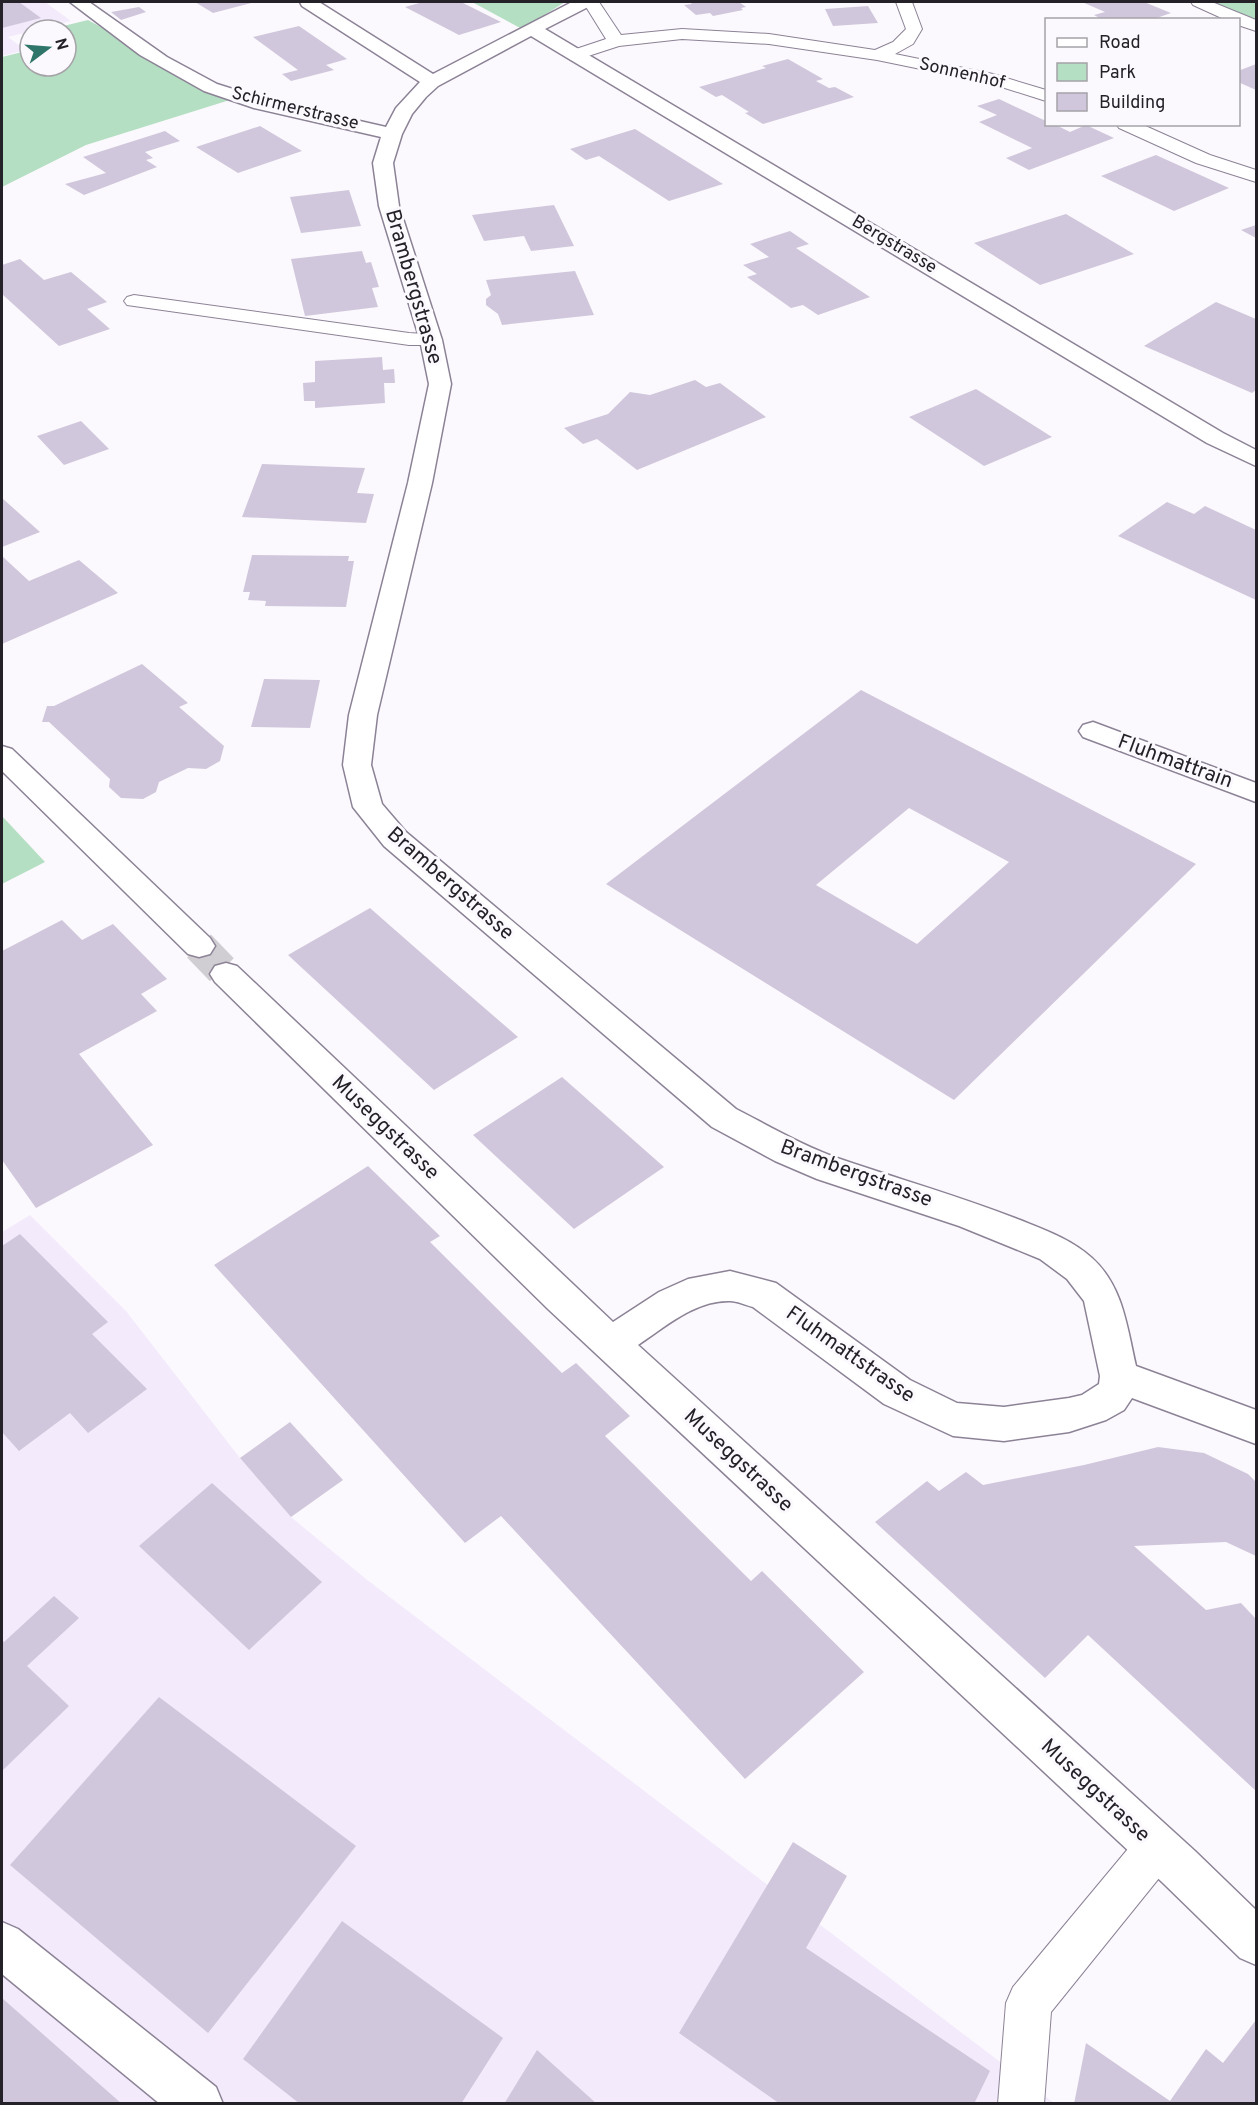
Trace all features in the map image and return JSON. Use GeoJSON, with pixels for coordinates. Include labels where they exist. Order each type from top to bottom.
{"type":"FeatureCollection","features":[{"type":"Feature","properties":{"kind":"street","name":"Schirmerstrasse"},"geometry":{"type":"LineString","coordinates":[[79,2],[159,59],[190,78],[243,99],[392,134]]}},
{"type":"Feature","properties":{"kind":"street"},"geometry":{"type":"LineString","coordinates":[[308,2],[432,82]]}},
{"type":"Feature","properties":{"kind":"street","name":"Brambergstrasse"},"geometry":{"type":"LineString","coordinates":[[584,2],[432,82],[418,93],[403,112],[392,134],[383,163],[389,206],[431,340],[440,384],[435,417],[363,714],[357,765],[368,807],[395,839],[724,1118],[787,1152],[829,1169],[972,1216],[1021,1235],[1053,1249],[1080,1269],[1101,1296],[1119,1376]]}},
{"type":"Feature","properties":{"kind":"street","name":"Bergstrasse"},"geometry":{"type":"LineString","coordinates":[[533,30],[1215,438],[1257,459]]}},
{"type":"Feature","properties":{"kind":"street","name":"Fluhmattrain"},"geometry":{"type":"LineString","coordinates":[[1092,732],[1257,792]]}},
{"type":"Feature","properties":{"kind":"street"},"geometry":{"type":"LineString","coordinates":[[2,755],[199,946]]}},
{"type":"Feature","properties":{"kind":"street","name":"Museggstrasse"},"geometry":{"type":"LineString","coordinates":[[226,974],[610,1343],[1257,1942]]}},
{"type":"Feature","properties":{"kind":"street","name":"Fluhmattstrasse"},"geometry":{"type":"LineString","coordinates":[[610,1343],[672,1303],[701,1290],[730,1286],[763,1294],[897,1392],[954,1419],[1004,1424],[1069,1415],[1092,1408],[1110,1398],[1117,1390],[1119,1376]]}},
{"type":"Feature","properties":{"kind":"street"},"geometry":{"type":"LineString","coordinates":[[1119,1376],[1257,1428]]}},
{"type":"Feature","properties":{"kind":"street"},"geometry":{"type":"LineString","coordinates":[[2,1945],[200,2103]]}},
{"type":"Feature","properties":{"kind":"lane"},"geometry":{"type":"LineString","coordinates":[[591,2],[604,26],[616,41]]}},
{"type":"Feature","properties":{"kind":"lane"},"geometry":{"type":"LineString","coordinates":[[877,55],[899,46],[907,40],[914,29],[904,2]]}},
{"type":"Feature","properties":{"kind":"lane"},"geometry":{"type":"LineString","coordinates":[[1199,2],[1238,18]]}},
{"type":"Feature","properties":{"kind":"lane"},"geometry":{"type":"LineString","coordinates":[[1240,19],[1257,26]]}},
{"type":"Feature","properties":{"kind":"lane","name":"Sonnenhof"},"geometry":{"type":"LineString","coordinates":[[576,55],[616,41],[682,34],[769,39],[877,55],[993,79],[1045,95]]}},
{"type":"Feature","properties":{"kind":"lane"},"geometry":{"type":"LineString","coordinates":[[1129,126],[1203,159],[1257,176]]}},
{"type":"Feature","properties":{"kind":"lane"},"geometry":{"type":"LineString","coordinates":[[134,302],[409,339],[431,340]]}},
{"type":"Feature","properties":{"kind":"lane"},"geometry":{"type":"LineString","coordinates":[[1021,2103],[1029,2003],[1157,1847]]}},
{"type":"Feature","properties":{"kind":"shaded area"},"geometry":{"type":"Polygon","coordinates":[[[2,2],[45,2],[67,18],[18,18],[18,34],[8,37],[18,45],[18,52],[2,56],[2,2]]]}},
{"type":"Feature","properties":{"kind":"shaded area"},"geometry":{"type":"Polygon","coordinates":[[[30,1215],[126,1311],[240,1458],[291,1517],[366,1579],[1054,2103],[2,2103],[2,1232],[30,1215]]]}},
{"type":"Feature","properties":{"kind":"green space"},"geometry":{"type":"Polygon","coordinates":[[[472,2],[565,2],[522,29],[472,2]]]}},
{"type":"Feature","properties":{"kind":"green space"},"geometry":{"type":"Polygon","coordinates":[[[1211,2],[1256,2],[1256,19],[1211,2]]]}},
{"type":"Feature","properties":{"kind":"green space"},"geometry":{"type":"Polygon","coordinates":[[[88,20],[233,99],[86,145],[2,187],[2,57],[18,53],[18,78],[78,78],[78,22],[88,20]]]}},
{"type":"Feature","properties":{"kind":"green space"},"geometry":{"type":"Polygon","coordinates":[[[2,816],[45,862],[2,884],[2,816]]]}},
{"type":"Feature","properties":{"kind":"building"},"geometry":{"type":"Polygon","coordinates":[[[2,2],[19,2],[41,18],[18,18],[18,24],[2,28],[2,2]]]}},
{"type":"Feature","properties":{"kind":"building"},"geometry":{"type":"Polygon","coordinates":[[[195,2],[255,2],[213,13],[195,2]]]}},
{"type":"Feature","properties":{"kind":"building"},"geometry":{"type":"Polygon","coordinates":[[[423,2],[461,2],[501,22],[459,35],[405,7],[423,2]]]}},
{"type":"Feature","properties":{"kind":"building"},"geometry":{"type":"Polygon","coordinates":[[[689,2],[739,2],[746,7],[741,8],[743,10],[713,16],[710,13],[696,15],[684,5],[692,4],[689,2]]]}},
{"type":"Feature","properties":{"kind":"building"},"geometry":{"type":"Polygon","coordinates":[[[1082,2],[1144,2],[1171,13],[1157,18],[1099,18],[1094,15],[1105,12],[1082,2]]]}},
{"type":"Feature","properties":{"kind":"building"},"geometry":{"type":"Polygon","coordinates":[[[868,6],[878,23],[833,26],[825,9],[868,6]]]}},
{"type":"Feature","properties":{"kind":"building"},"geometry":{"type":"Polygon","coordinates":[[[139,7],[146,12],[121,20],[111,12],[139,7]]]}},
{"type":"Feature","properties":{"kind":"building"},"geometry":{"type":"Polygon","coordinates":[[[299,26],[347,59],[326,65],[334,70],[291,81],[282,74],[298,70],[253,37],[299,26]]]}},
{"type":"Feature","properties":{"kind":"building"},"geometry":{"type":"Polygon","coordinates":[[[788,59],[823,79],[816,81],[829,88],[835,87],[854,97],[763,124],[722,95],[716,97],[699,87],[766,68],[762,66],[788,59]]]}},
{"type":"Feature","properties":{"kind":"building"},"geometry":{"type":"Polygon","coordinates":[[[1256,64],[1256,90],[1240,83],[1240,70],[1256,64]]]}},
{"type":"Feature","properties":{"kind":"building"},"geometry":{"type":"Polygon","coordinates":[[[999,99],[1045,121],[1045,126],[1058,126],[1070,132],[1088,126],[1114,138],[1029,170],[1006,158],[1032,148],[979,122],[997,115],[977,106],[999,99]]]}},
{"type":"Feature","properties":{"kind":"building"},"geometry":{"type":"Polygon","coordinates":[[[260,126],[302,151],[238,173],[196,147],[260,126]]]}},
{"type":"Feature","properties":{"kind":"building"},"geometry":{"type":"Polygon","coordinates":[[[635,129],[723,184],[669,201],[599,156],[586,160],[570,149],[635,129]]]}},
{"type":"Feature","properties":{"kind":"building"},"geometry":{"type":"Polygon","coordinates":[[[165,131],[180,141],[145,152],[153,158],[146,160],[157,167],[84,195],[65,184],[106,173],[83,157],[165,131]]]}},
{"type":"Feature","properties":{"kind":"building"},"geometry":{"type":"Polygon","coordinates":[[[1156,155],[1229,188],[1174,211],[1101,176],[1156,155]]]}},
{"type":"Feature","properties":{"kind":"building"},"geometry":{"type":"Polygon","coordinates":[[[349,190],[361,226],[301,233],[290,197],[349,190]]]}},
{"type":"Feature","properties":{"kind":"building"},"geometry":{"type":"Polygon","coordinates":[[[554,205],[574,246],[531,251],[524,236],[484,241],[472,215],[554,205]]]}},
{"type":"Feature","properties":{"kind":"building"},"geometry":{"type":"Polygon","coordinates":[[[1066,214],[1134,254],[1040,285],[974,243],[1066,214]]]}},
{"type":"Feature","properties":{"kind":"building"},"geometry":{"type":"Polygon","coordinates":[[[1256,225],[1256,238],[1241,230],[1256,225]]]}},
{"type":"Feature","properties":{"kind":"building"},"geometry":{"type":"Polygon","coordinates":[[[790,231],[809,244],[796,248],[870,297],[818,315],[803,305],[791,308],[747,277],[757,274],[743,265],[769,257],[750,244],[790,231]]]}},
{"type":"Feature","properties":{"kind":"building"},"geometry":{"type":"Polygon","coordinates":[[[362,251],[366,263],[371,262],[379,287],[372,288],[378,307],[305,316],[291,259],[362,251]]]}},
{"type":"Feature","properties":{"kind":"building"},"geometry":{"type":"Polygon","coordinates":[[[20,259],[44,280],[71,272],[107,302],[87,309],[110,329],[59,346],[2,294],[2,265],[20,259]]]}},
{"type":"Feature","properties":{"kind":"building"},"geometry":{"type":"Polygon","coordinates":[[[575,271],[594,315],[502,325],[498,314],[486,305],[486,299],[491,295],[486,280],[575,271]]]}},
{"type":"Feature","properties":{"kind":"building"},"geometry":{"type":"Polygon","coordinates":[[[1216,302],[1256,319],[1256,390],[1252,393],[1144,346],[1216,302]]]}},
{"type":"Feature","properties":{"kind":"building"},"geometry":{"type":"Polygon","coordinates":[[[382,357],[383,370],[394,369],[395,383],[384,383],[385,403],[315,408],[315,401],[304,401],[303,383],[315,382],[315,361],[382,357]]]}},
{"type":"Feature","properties":{"kind":"building"},"geometry":{"type":"Polygon","coordinates":[[[695,380],[706,387],[720,383],[766,417],[637,470],[597,439],[583,444],[564,428],[608,414],[630,392],[650,395],[695,380]]]}},
{"type":"Feature","properties":{"kind":"building"},"geometry":{"type":"Polygon","coordinates":[[[976,389],[1052,437],[984,466],[909,417],[976,389]]]}},
{"type":"Feature","properties":{"kind":"building"},"geometry":{"type":"Polygon","coordinates":[[[81,421],[109,449],[64,465],[37,436],[81,421]]]}},
{"type":"Feature","properties":{"kind":"building"},"geometry":{"type":"Polygon","coordinates":[[[262,464],[365,468],[357,493],[374,494],[366,523],[242,517],[262,464]]]}},
{"type":"Feature","properties":{"kind":"building"},"geometry":{"type":"Polygon","coordinates":[[[2,498],[40,532],[2,547],[2,498]]]}},
{"type":"Feature","properties":{"kind":"building"},"geometry":{"type":"Polygon","coordinates":[[[1167,502],[1194,514],[1205,506],[1256,530],[1256,600],[1118,536],[1167,502]]]}},
{"type":"Feature","properties":{"kind":"building"},"geometry":{"type":"Polygon","coordinates":[[[252,555],[349,556],[348,561],[354,561],[346,607],[265,606],[266,601],[248,600],[250,592],[243,592],[252,555]]]}},
{"type":"Feature","properties":{"kind":"building"},"geometry":{"type":"Polygon","coordinates":[[[2,556],[29,581],[79,560],[118,593],[2,644],[2,556]]]}},
{"type":"Feature","properties":{"kind":"building"},"geometry":{"type":"Polygon","coordinates":[[[142,664],[188,703],[179,707],[224,746],[220,761],[206,769],[188,768],[159,782],[156,792],[143,799],[121,798],[109,787],[110,779],[49,722],[42,722],[47,706],[54,706],[142,664]]]}},
{"type":"Feature","properties":{"kind":"building"},"geometry":{"type":"Polygon","coordinates":[[[264,679],[320,680],[310,728],[251,727],[264,679]]]}},
{"type":"Feature","properties":{"kind":"building"},"geometry":{"type":"Polygon","coordinates":[[[861,690],[1196,864],[954,1100],[606,884],[861,690]],[[909,808],[816,885],[917,944],[1009,862],[909,808]]]}},
{"type":"Feature","properties":{"kind":"building"},"geometry":{"type":"Polygon","coordinates":[[[370,908],[518,1037],[434,1090],[288,955],[370,908]]]}},
{"type":"Feature","properties":{"kind":"building"},"geometry":{"type":"Polygon","coordinates":[[[62,920],[82,940],[113,924],[167,979],[141,994],[157,1011],[79,1054],[153,1145],[36,1208],[2,1160],[2,951],[62,920]]]}},
{"type":"Feature","properties":{"kind":"building"},"geometry":{"type":"Polygon","coordinates":[[[562,1077],[664,1167],[574,1229],[473,1135],[562,1077]]]}},
{"type":"Feature","properties":{"kind":"building"},"geometry":{"type":"Polygon","coordinates":[[[368,1166],[440,1236],[430,1242],[562,1373],[576,1363],[630,1416],[605,1436],[751,1581],[762,1571],[864,1672],[745,1779],[501,1516],[465,1543],[214,1265],[368,1166]]]}},
{"type":"Feature","properties":{"kind":"building"},"geometry":{"type":"Polygon","coordinates":[[[20,1234],[108,1322],[92,1334],[147,1389],[88,1433],[70,1413],[19,1451],[2,1432],[2,1246],[20,1234]]]}},
{"type":"Feature","properties":{"kind":"building"},"geometry":{"type":"Polygon","coordinates":[[[290,1422],[343,1480],[291,1517],[240,1458],[290,1422]]]}},
{"type":"Feature","properties":{"kind":"building"},"geometry":{"type":"Polygon","coordinates":[[[1158,1447],[1204,1453],[1248,1474],[1256,1482],[1256,1556],[1226,1542],[1134,1546],[1206,1610],[1241,1603],[1256,1619],[1256,1791],[1088,1635],[1045,1678],[875,1522],[927,1481],[939,1491],[966,1472],[983,1485],[1084,1465],[1158,1447]]]}},
{"type":"Feature","properties":{"kind":"building"},"geometry":{"type":"Polygon","coordinates":[[[212,1483],[322,1582],[249,1650],[139,1546],[212,1483]]]}},
{"type":"Feature","properties":{"kind":"building"},"geometry":{"type":"Polygon","coordinates":[[[54,1596],[79,1618],[27,1666],[69,1706],[2,1771],[2,1640],[4,1642],[54,1596]]]}},
{"type":"Feature","properties":{"kind":"building"},"geometry":{"type":"Polygon","coordinates":[[[159,1697],[356,1846],[208,2033],[10,1865],[159,1697]]]}},
{"type":"Feature","properties":{"kind":"building"},"geometry":{"type":"Polygon","coordinates":[[[793,1842],[847,1876],[806,1948],[990,2071],[974,2104],[780,2104],[679,2033],[793,1842]]]}},
{"type":"Feature","properties":{"kind":"building"},"geometry":{"type":"Polygon","coordinates":[[[342,1921],[503,2038],[461,2104],[300,2104],[243,2059],[342,1921]]]}},
{"type":"Feature","properties":{"kind":"building"},"geometry":{"type":"Polygon","coordinates":[[[2,1998],[122,2104],[2,2104],[2,1998]]]}},
{"type":"Feature","properties":{"kind":"building"},"geometry":{"type":"Polygon","coordinates":[[[1256,2020],[1256,2104],[1074,2104],[1086,2043],[1170,2101],[1206,2049],[1223,2063],[1256,2020]]]}},
{"type":"Feature","properties":{"kind":"building"},"geometry":{"type":"Polygon","coordinates":[[[537,2050],[597,2104],[504,2104],[537,2050]]]}},
{"type":"Feature","properties":{"kind":"tunnel"},"geometry":{"type":"LineString","coordinates":[[199,946],[226,974]]}}]}
